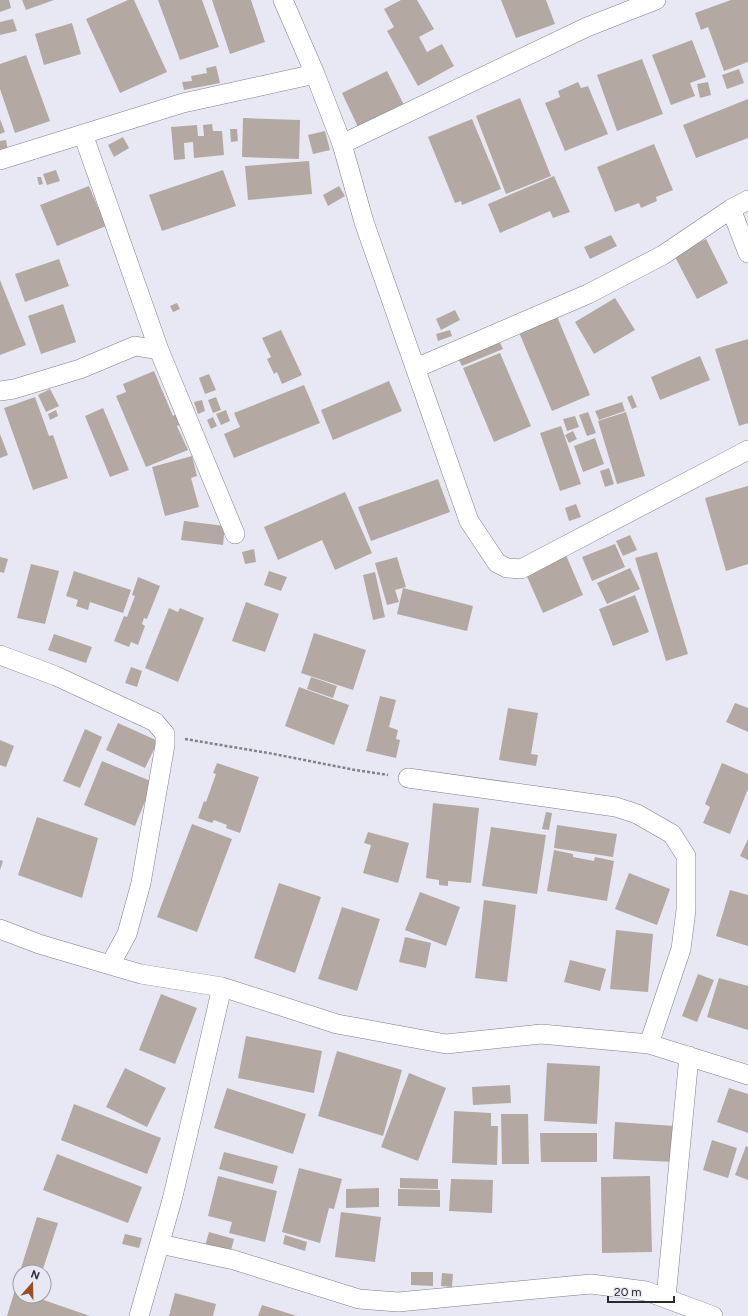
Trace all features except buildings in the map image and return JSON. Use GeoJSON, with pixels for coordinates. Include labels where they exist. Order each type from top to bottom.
{"type":"FeatureCollection","features":[{"type":"Feature","properties":{"kind":"street"},"geometry":{"type":"LineString","coordinates":[[283,0],[315,74],[342,144],[364,222],[469,521],[497,563],[507,568],[521,569],[748,450]]}},
{"type":"Feature","properties":{"kind":"street"},"geometry":{"type":"LineString","coordinates":[[342,144],[587,27],[656,0]]}},
{"type":"Feature","properties":{"kind":"street"},"geometry":{"type":"LineString","coordinates":[[0,160],[183,103],[315,74]]}},
{"type":"Feature","properties":{"kind":"street"},"geometry":{"type":"LineString","coordinates":[[83,134],[159,350],[235,534]]}},
{"type":"Feature","properties":{"kind":"street"},"geometry":{"type":"LineString","coordinates":[[416,368],[602,287],[663,255],[730,209],[748,200]]}},
{"type":"Feature","properties":{"kind":"street"},"geometry":{"type":"LineString","coordinates":[[730,209],[748,253]]}},
{"type":"Feature","properties":{"kind":"street"},"geometry":{"type":"LineString","coordinates":[[136,346],[150,324]]}},
{"type":"Feature","properties":{"kind":"street"},"geometry":{"type":"LineString","coordinates":[[0,392],[80,369],[136,346],[159,350]]}},
{"type":"Feature","properties":{"kind":"street"},"geometry":{"type":"LineString","coordinates":[[0,655],[56,676],[155,722],[165,734],[165,745],[141,883],[127,934],[110,965]]}},
{"type":"Feature","properties":{"kind":"street"},"geometry":{"type":"LineString","coordinates":[[408,778],[616,807],[637,814],[672,834],[686,856],[686,910],[681,949],[649,1044]]}},
{"type":"Feature","properties":{"kind":"street"},"geometry":{"type":"LineString","coordinates":[[0,929],[39,944],[141,974],[222,987],[337,1024],[446,1044],[541,1034],[649,1044],[748,1075]]}},
{"type":"Feature","properties":{"kind":"street"},"geometry":{"type":"LineString","coordinates":[[139,1316],[160,1244],[194,1112],[222,987]]}},
{"type":"Feature","properties":{"kind":"street"},"geometry":{"type":"LineString","coordinates":[[666,1298],[689,1056]]}},
{"type":"Feature","properties":{"kind":"street"},"geometry":{"type":"LineString","coordinates":[[160,1244],[234,1260],[358,1299],[380,1308],[398,1302],[591,1284],[646,1291],[713,1316]]}},
{"type":"Feature","properties":{"kind":"path"},"geometry":{"type":"LineString","coordinates":[[165,734],[196,742],[274,754],[355,770],[408,778]]}}]}
